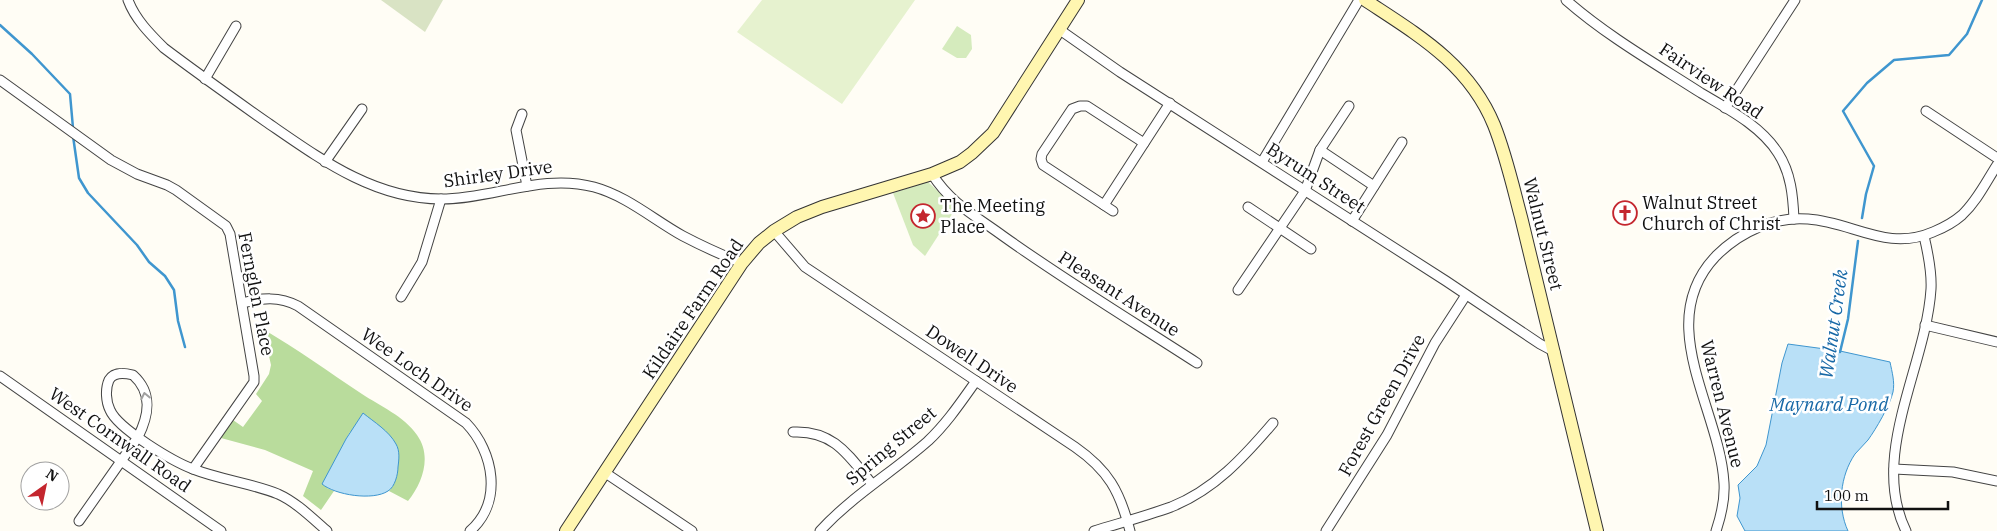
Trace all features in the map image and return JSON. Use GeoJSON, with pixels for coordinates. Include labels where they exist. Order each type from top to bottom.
{"type":"FeatureCollection","features":[{"type":"Feature","properties":{"kind":"main road","name":"Kildaire Farm Road"},"geometry":{"type":"LineString","coordinates":[[566,531],[742,264],[760,243],[774,231],[797,217],[822,207],[932,174],[965,158],[993,133],[1078,0]]}},
{"type":"Feature","properties":{"kind":"main road","name":"Kildaire Farm Road"},"geometry":{"type":"LineString","coordinates":[[1070,14],[1083,0]]}},
{"type":"Feature","properties":{"kind":"main road","name":"Walnut Street"},"geometry":{"type":"LineString","coordinates":[[1365,0],[1446,56],[1476,91],[1496,129],[1508,168],[1555,352],[1597,531]]}},
{"type":"Feature","properties":{"kind":"street","name":"Shirley Drive"},"geometry":{"type":"LineString","coordinates":[[128,0],[131,8],[146,29],[164,48],[205,79],[325,162],[360,181],[408,195],[441,199],[565,182],[596,187],[624,200],[684,236],[742,264]]}},
{"type":"Feature","properties":{"kind":"street"},"geometry":{"type":"LineString","coordinates":[[1262,162],[1359,0]]}},
{"type":"Feature","properties":{"kind":"street","name":"Fairview Road"},"geometry":{"type":"LineString","coordinates":[[1566,0],[1599,26],[1725,108],[1762,135],[1778,153],[1786,168],[1792,190],[1794,219]]}},
{"type":"Feature","properties":{"kind":"street"},"geometry":{"type":"LineString","coordinates":[[1725,108],[1795,0]]}},
{"type":"Feature","properties":{"kind":"street"},"geometry":{"type":"LineString","coordinates":[[205,79],[236,26]]}},
{"type":"Feature","properties":{"kind":"street","name":"Byrum Street"},"geometry":{"type":"LineString","coordinates":[[1060,30],[1555,352]]}},
{"type":"Feature","properties":{"kind":"street","name":"Fernglen Place"},"geometry":{"type":"LineString","coordinates":[[0,80],[111,160],[137,174],[176,190],[226,226],[230,234],[254,382],[192,469]]}},
{"type":"Feature","properties":{"kind":"street"},"geometry":{"type":"LineString","coordinates":[[1104,205],[1170,103]]}},
{"type":"Feature","properties":{"kind":"street"},"geometry":{"type":"LineString","coordinates":[[1113,211],[1043,164],[1042,154],[1072,109],[1080,106],[1087,106],[1144,143]]}},
{"type":"Feature","properties":{"kind":"street"},"geometry":{"type":"LineString","coordinates":[[1238,290],[1305,191],[1320,150],[1349,106]]}},
{"type":"Feature","properties":{"kind":"street"},"geometry":{"type":"LineString","coordinates":[[325,162],[362,109]]}},
{"type":"Feature","properties":{"kind":"street"},"geometry":{"type":"LineString","coordinates":[[1926,111],[1997,158]]}},
{"type":"Feature","properties":{"kind":"street"},"geometry":{"type":"LineString","coordinates":[[522,114],[516,130],[527,186]]}},
{"type":"Feature","properties":{"kind":"street"},"geometry":{"type":"LineString","coordinates":[[1352,220],[1402,142]]}},
{"type":"Feature","properties":{"kind":"street"},"geometry":{"type":"LineString","coordinates":[[1320,150],[1374,186]]}},
{"type":"Feature","properties":{"kind":"street","name":"Warren Avenue"},"geometry":{"type":"LineString","coordinates":[[1716,531],[1721,513],[1724,483],[1721,460],[1688,338],[1692,302],[1710,263],[1731,243],[1756,228],[1794,219],[1820,221],[1885,239],[1902,240],[1924,236],[1944,228],[1962,215],[1976,198],[1997,165]]}},
{"type":"Feature","properties":{"kind":"street","name":"Pleasant Avenue"},"geometry":{"type":"LineString","coordinates":[[932,174],[946,194],[963,209],[1058,274],[1197,363]]}},
{"type":"Feature","properties":{"kind":"street"},"geometry":{"type":"LineString","coordinates":[[401,297],[422,262],[441,199]]}},
{"type":"Feature","properties":{"kind":"street"},"geometry":{"type":"LineString","coordinates":[[1248,207],[1312,249]]}},
{"type":"Feature","properties":{"kind":"street","name":"Dowell Drive"},"geometry":{"type":"LineString","coordinates":[[774,231],[805,267],[1098,464],[1117,492],[1129,526]]}},
{"type":"Feature","properties":{"kind":"street"},"geometry":{"type":"LineString","coordinates":[[1906,531],[1897,508],[1894,469],[1897,437],[1925,325],[1931,280],[1924,236]]}},
{"type":"Feature","properties":{"kind":"street","name":"Forest Green Drive"},"geometry":{"type":"LineString","coordinates":[[1326,531],[1387,435],[1435,343],[1466,295]]}},
{"type":"Feature","properties":{"kind":"street","name":"Wee Loch Drive"},"geometry":{"type":"LineString","coordinates":[[242,303],[269,298],[284,300],[298,306],[466,423],[480,444],[492,479],[489,505],[479,523],[470,531]]}},
{"type":"Feature","properties":{"kind":"street"},"geometry":{"type":"LineString","coordinates":[[1925,325],[1997,342]]}},
{"type":"Feature","properties":{"kind":"street"},"geometry":{"type":"LineString","coordinates":[[78,521],[138,436],[145,422],[148,406],[144,388],[133,375],[116,374],[111,377],[108,384],[107,398],[110,410],[117,420],[138,436],[192,469],[280,495],[298,506],[327,531]]}},
{"type":"Feature","properties":{"kind":"street","name":"West Cornwall Road"},"geometry":{"type":"LineString","coordinates":[[0,376],[121,460],[209,527],[221,531]]}},
{"type":"Feature","properties":{"kind":"street","name":"Spring Street"},"geometry":{"type":"LineString","coordinates":[[820,531],[841,509],[930,440],[955,412],[976,381]]}},
{"type":"Feature","properties":{"kind":"street"},"geometry":{"type":"LineString","coordinates":[[1094,531],[1129,526],[1202,491],[1234,466],[1273,423]]}},
{"type":"Feature","properties":{"kind":"street"},"geometry":{"type":"LineString","coordinates":[[794,432],[808,431],[822,435],[833,442],[843,450],[872,484]]}},
{"type":"Feature","properties":{"kind":"street"},"geometry":{"type":"LineString","coordinates":[[1894,469],[1953,472],[1997,481]]}},
{"type":"Feature","properties":{"kind":"street"},"geometry":{"type":"LineString","coordinates":[[604,472],[692,531]]}},
{"type":"Feature","properties":{"kind":"green space"},"geometry":{"type":"Polygon","coordinates":[[[381,0],[443,0],[425,32],[381,0]]]}},
{"type":"Feature","properties":{"kind":"green space"},"geometry":{"type":"Polygon","coordinates":[[[762,0],[915,0],[842,104],[737,32],[762,0]]]}},
{"type":"Feature","properties":{"kind":"green space"},"geometry":{"type":"Polygon","coordinates":[[[957,26],[971,35],[972,49],[966,58],[957,58],[942,49],[957,26]]]}},
{"type":"Feature","properties":{"kind":"green space"},"geometry":{"type":"Polygon","coordinates":[[[928,182],[956,208],[925,256],[913,245],[893,193],[928,182]]]}},
{"type":"Feature","properties":{"kind":"green space"},"geometry":{"type":"Polygon","coordinates":[[[263,329],[391,412],[412,428],[422,443],[425,460],[418,486],[408,501],[389,491],[393,486],[350,432],[327,488],[334,491],[321,510],[303,496],[313,471],[265,450],[221,438],[233,420],[243,427],[262,401],[256,394],[269,374],[271,365],[263,329]]]}},
{"type":"Feature","properties":{"kind":"water","name":"Maynard Pond"},"geometry":{"type":"Polygon","coordinates":[[[1788,344],[1840,351],[1890,362],[1894,384],[1886,410],[1868,440],[1855,454],[1843,482],[1842,512],[1848,531],[1745,531],[1737,516],[1740,498],[1738,485],[1757,466],[1766,445],[1782,363],[1788,344]]]}},
{"type":"Feature","properties":{"kind":"water"},"geometry":{"type":"Polygon","coordinates":[[[363,413],[389,435],[399,452],[396,480],[393,487],[388,491],[373,496],[345,494],[322,484],[346,439],[363,413]]]}},
{"type":"Feature","properties":{"kind":"waterway","name":"Walnut Creek"},"geometry":{"type":"LineString","coordinates":[[1862,218],[1874,166],[1843,111],[1867,83],[1894,60],[1949,55],[1967,34],[1982,0]]}},
{"type":"Feature","properties":{"kind":"waterway"},"geometry":{"type":"LineString","coordinates":[[0,25],[32,54],[70,94],[73,128]]}},
{"type":"Feature","properties":{"kind":"waterway"},"geometry":{"type":"LineString","coordinates":[[73,136],[79,178],[88,193],[137,245],[149,262],[165,276],[174,290],[178,321],[185,347]]}},
{"type":"Feature","properties":{"kind":"waterway","name":"Walnut Creek"},"geometry":{"type":"LineString","coordinates":[[1840,352],[1848,319],[1858,241]]}},
{"type":"Feature","properties":{"kind":"place","name":"Walnut Street Church of Christ"},"geometry":{"type":"Point","coordinates":[1625,213]}},
{"type":"Feature","properties":{"kind":"place","name":"The Meeting Place"},"geometry":{"type":"Point","coordinates":[923,216]}}]}
